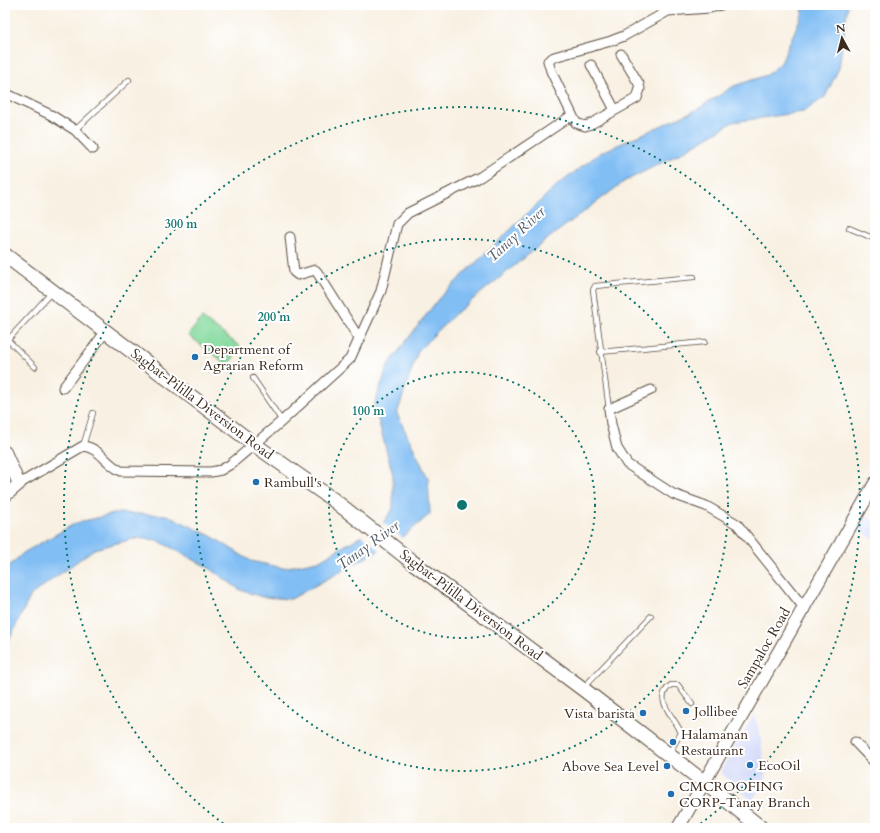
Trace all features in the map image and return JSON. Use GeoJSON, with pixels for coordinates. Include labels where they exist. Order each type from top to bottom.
{"type":"FeatureCollection","features":[{"type":"Feature","properties":{"kind":"main road","name":"Sagbat-Pililla Diversion Road"},"geometry":{"type":"LineString","coordinates":[[5,256],[255,445],[335,501],[411,561],[668,754],[761,828]]}},
{"type":"Feature","properties":{"kind":"main road"},"geometry":{"type":"LineString","coordinates":[[5,452],[19,484],[5,496]]}},
{"type":"Feature","properties":{"kind":"main road","name":"Sampaloc Road"},"geometry":{"type":"LineString","coordinates":[[678,828],[805,609],[875,483]]}},
{"type":"Feature","properties":{"kind":"street"},"geometry":{"type":"LineString","coordinates":[[621,54],[640,89],[638,98],[585,126],[576,123],[571,116],[551,71],[548,60],[624,36],[668,11],[710,8],[721,5]]}},
{"type":"Feature","properties":{"kind":"street"},"geometry":{"type":"LineString","coordinates":[[591,65],[616,110]]}},
{"type":"Feature","properties":{"kind":"street"},"geometry":{"type":"LineString","coordinates":[[5,93],[51,115],[75,130],[93,149]]}},
{"type":"Feature","properties":{"kind":"street"},"geometry":{"type":"LineString","coordinates":[[19,484],[83,446],[97,451],[115,468],[121,471],[211,472],[231,464],[255,445],[350,359],[360,340],[381,291],[397,224],[402,218],[480,177],[571,116]]}},
{"type":"Feature","properties":{"kind":"street"},"geometry":{"type":"LineString","coordinates":[[290,236],[294,272],[298,275],[315,270],[317,272],[360,340]]}},
{"type":"Feature","properties":{"kind":"street"},"geometry":{"type":"LineString","coordinates":[[63,388],[106,331]]}},
{"type":"Feature","properties":{"kind":"street"},"geometry":{"type":"LineString","coordinates":[[651,390],[609,409],[617,448],[627,464],[673,494],[706,506],[737,524],[805,609]]}},
{"type":"Feature","properties":{"kind":"street"},"geometry":{"type":"LineString","coordinates":[[855,742],[875,763]]}},
{"type":"Feature","properties":{"kind":"lane"},"geometry":{"type":"LineString","coordinates":[[75,130],[129,80]]}},
{"type":"Feature","properties":{"kind":"lane"},"geometry":{"type":"LineString","coordinates":[[849,228],[875,239]]}},
{"type":"Feature","properties":{"kind":"lane"},"geometry":{"type":"LineString","coordinates":[[609,409],[592,294],[596,286],[694,277]]}},
{"type":"Feature","properties":{"kind":"lane"},"geometry":{"type":"LineString","coordinates":[[35,367],[7,341],[53,291]]}},
{"type":"Feature","properties":{"kind":"lane"},"geometry":{"type":"LineString","coordinates":[[600,352],[705,342]]}},
{"type":"Feature","properties":{"kind":"lane"},"geometry":{"type":"LineString","coordinates":[[253,378],[282,421]]}},
{"type":"Feature","properties":{"kind":"lane"},"geometry":{"type":"LineString","coordinates":[[83,446],[93,413]]}},
{"type":"Feature","properties":{"kind":"lane"},"geometry":{"type":"LineString","coordinates":[[583,689],[651,616]]}},
{"type":"Feature","properties":{"kind":"lane"},"geometry":{"type":"LineString","coordinates":[[668,754],[681,733],[663,701],[664,692],[671,685],[678,685],[692,704]]}},
{"type":"Feature","properties":{"kind":"shaded area"},"geometry":{"type":"Polygon","coordinates":[[[866,516],[875,522],[875,540],[856,528],[866,516]]]}},
{"type":"Feature","properties":{"kind":"shaded area"},"geometry":{"type":"Polygon","coordinates":[[[754,714],[760,734],[766,778],[752,801],[722,774],[722,768],[754,714]]]}},
{"type":"Feature","properties":{"kind":"green space"},"geometry":{"type":"Polygon","coordinates":[[[202,318],[241,347],[228,365],[188,335],[202,318]]]}},
{"type":"Feature","properties":{"kind":"water","name":"Tanay River"},"geometry":{"type":"Polygon","coordinates":[[[802,5],[848,5],[839,68],[825,97],[803,112],[733,122],[681,153],[625,181],[550,237],[455,314],[418,351],[397,414],[428,478],[430,514],[403,537],[291,599],[262,597],[240,590],[211,569],[157,540],[137,538],[94,549],[31,595],[5,648],[5,570],[23,553],[76,523],[117,513],[167,515],[211,536],[251,561],[283,568],[318,561],[382,524],[393,509],[393,475],[374,405],[388,365],[439,298],[555,187],[600,153],[696,110],[734,86],[767,75],[781,63],[803,12],[802,5]]]}},
{"type":"Feature","properties":{"kind":"pier"},"geometry":{"type":"Polygon","coordinates":[[[381,521],[404,539],[382,552],[360,534],[381,521]]]}},
{"type":"Feature","properties":{"kind":"place","name":"Department of Agrarian Reform"},"geometry":{"type":"Point","coordinates":[195,357]}},
{"type":"Feature","properties":{"kind":"place","name":"Rambull's"},"geometry":{"type":"Point","coordinates":[256,482]}},
{"type":"Feature","properties":{"kind":"place","name":"Jollibee"},"geometry":{"type":"Point","coordinates":[686,711]}},
{"type":"Feature","properties":{"kind":"place","name":"Vista barista"},"geometry":{"type":"Point","coordinates":[643,713]}},
{"type":"Feature","properties":{"kind":"place","name":"Halamanan Restaurant"},"geometry":{"type":"Point","coordinates":[673,742]}},
{"type":"Feature","properties":{"kind":"place","name":"EcoOil"},"geometry":{"type":"Point","coordinates":[750,765]}},
{"type":"Feature","properties":{"kind":"place","name":"Above Sea Level"},"geometry":{"type":"Point","coordinates":[667,766]}},
{"type":"Feature","properties":{"kind":"place","name":"CMCROOFING CORP-Tanay Branch"},"geometry":{"type":"Point","coordinates":[671,794]}}]}
